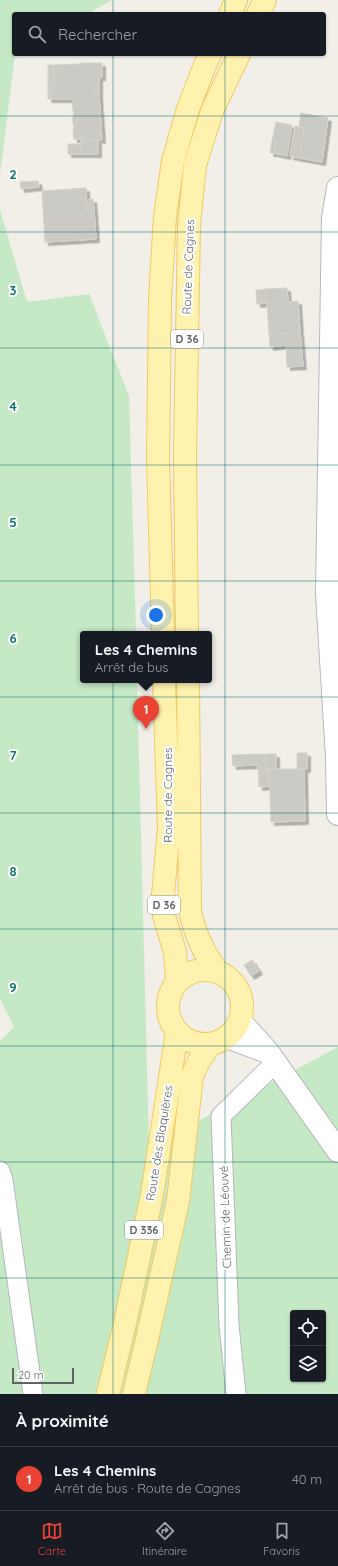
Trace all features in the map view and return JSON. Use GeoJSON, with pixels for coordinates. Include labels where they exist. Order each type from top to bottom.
{"type":"FeatureCollection","features":[{"type":"Feature","properties":{"kind":"main road"},"geometry":{"type":"LineString","coordinates":[[231,12],[236,0]]}},
{"type":"Feature","properties":{"kind":"main road"},"geometry":{"type":"LineString","coordinates":[[259,12],[265,0]]}},
{"type":"Feature","properties":{"kind":"main road","name":"Route de Cagnes"},"geometry":{"type":"LineString","coordinates":[[163,631],[158,459],[160,299],[165,217],[173,162],[188,109],[209,56]]}},
{"type":"Feature","properties":{"kind":"main road","name":"Route de Cagnes"},"geometry":{"type":"LineString","coordinates":[[187,631],[185,457],[189,225],[195,165],[212,111],[238,56]]}},
{"type":"Feature","properties":{"kind":"main road","name":"Route de Cagnes"},"geometry":{"type":"LineString","coordinates":[[164,683],[169,828],[163,895],[164,916],[175,952],[177,981]]}},
{"type":"Feature","properties":{"kind":"main road","name":"Route de Cagnes"},"geometry":{"type":"LineString","coordinates":[[188,683],[190,911],[196,935],[205,954],[217,971]]}},
{"type":"Feature","properties":{"kind":"main road"},"geometry":{"type":"LineString","coordinates":[[207,969],[217,971],[228,977],[236,986],[241,997],[243,1009],[226,1034],[198,1044],[187,1040],[177,1032],[170,1020],[167,1007],[170,993],[177,981],[186,974],[196,970],[207,969]]}},
{"type":"Feature","properties":{"kind":"main road","name":"Route des Blaquières"},"geometry":{"type":"LineString","coordinates":[[108,1394],[125,1323],[152,1195],[177,1032]]}},
{"type":"Feature","properties":{"kind":"main road","name":"Route des Blaquières"},"geometry":{"type":"LineString","coordinates":[[134,1394],[178,1201],[192,1076],[200,1059],[226,1034]]}},
{"type":"Feature","properties":{"kind":"street"},"geometry":{"type":"LineString","coordinates":[[338,188],[333,218],[327,594],[338,814]]}},
{"type":"Feature","properties":{"kind":"street"},"geometry":{"type":"LineString","coordinates":[[226,1034],[271,1057],[338,1151]]}},
{"type":"Feature","properties":{"kind":"street","name":"Chemin de Léouvé"},"geometry":{"type":"LineString","coordinates":[[236,1394],[229,1325],[221,1116],[271,1057]]}},
{"type":"Feature","properties":{"kind":"street"},"geometry":{"type":"LineString","coordinates":[[0,1171],[4,1180],[33,1394]]}},
{"type":"Feature","properties":{"kind":"green space"},"geometry":{"type":"Polygon","coordinates":[[[0,0],[112,0],[91,12],[12,12],[12,56],[15,56],[0,175],[0,0]]]}},
{"type":"Feature","properties":{"kind":"green space"},"geometry":{"type":"Polygon","coordinates":[[[0,210],[27,302],[89,294],[129,396],[136,631],[80,631],[80,683],[137,683],[149,1147],[338,1047],[338,1394],[0,1394],[0,1041],[14,1027],[0,999],[0,210]]]}},
{"type":"Feature","properties":{"kind":"building"},"geometry":{"type":"Polygon","coordinates":[[[80,63],[102,63],[102,77],[99,78],[99,88],[95,88],[96,95],[99,95],[102,140],[74,139],[74,126],[72,120],[74,114],[72,107],[74,99],[51,99],[51,85],[54,85],[54,65],[81,64],[80,63]]]}},
{"type":"Feature","properties":{"kind":"building"},"geometry":{"type":"Polygon","coordinates":[[[48,65],[54,65],[54,85],[51,85],[51,99],[48,99],[48,65]]]}},
{"type":"Feature","properties":{"kind":"building"},"geometry":{"type":"Polygon","coordinates":[[[95,88],[99,88],[99,95],[96,95],[95,88]]]}},
{"type":"Feature","properties":{"kind":"building"},"geometry":{"type":"Polygon","coordinates":[[[301,113],[328,118],[322,162],[299,158],[304,128],[299,127],[301,113]]]}},
{"type":"Feature","properties":{"kind":"building"},"geometry":{"type":"Polygon","coordinates":[[[276,122],[292,125],[287,156],[274,153],[277,142],[272,141],[276,122]]]}},
{"type":"Feature","properties":{"kind":"building"},"geometry":{"type":"Polygon","coordinates":[[[295,126],[304,128],[299,158],[290,156],[295,126]]]}},
{"type":"Feature","properties":{"kind":"building"},"geometry":{"type":"Polygon","coordinates":[[[81,139],[98,141],[98,154],[81,154],[81,139]]]}},
{"type":"Feature","properties":{"kind":"building"},"geometry":{"type":"Polygon","coordinates":[[[272,141],[277,142],[274,153],[270,153],[272,141]]]}},
{"type":"Feature","properties":{"kind":"building"},"geometry":{"type":"Polygon","coordinates":[[[68,144],[81,144],[81,154],[68,154],[68,144]]]}},
{"type":"Feature","properties":{"kind":"building"},"geometry":{"type":"Polygon","coordinates":[[[38,181],[39,187],[21,189],[20,182],[38,181]]]}},
{"type":"Feature","properties":{"kind":"building"},"geometry":{"type":"Polygon","coordinates":[[[86,188],[87,211],[94,210],[96,239],[45,242],[42,191],[86,188]]]}},
{"type":"Feature","properties":{"kind":"building"},"geometry":{"type":"Polygon","coordinates":[[[93,199],[94,210],[87,211],[86,200],[93,199]]]}},
{"type":"Feature","properties":{"kind":"building"},"geometry":{"type":"Polygon","coordinates":[[[287,288],[288,302],[298,301],[300,332],[269,334],[266,289],[287,288]]]}},
{"type":"Feature","properties":{"kind":"building"},"geometry":{"type":"Polygon","coordinates":[[[266,289],[267,303],[257,304],[256,290],[266,289]]]}},
{"type":"Feature","properties":{"kind":"building"},"geometry":{"type":"Polygon","coordinates":[[[300,332],[303,366],[287,367],[286,345],[270,347],[269,334],[300,332]]]}},
{"type":"Feature","properties":{"kind":"building"},"geometry":{"type":"Polygon","coordinates":[[[297,753],[307,753],[307,769],[297,769],[297,753]]]}},
{"type":"Feature","properties":{"kind":"building"},"geometry":{"type":"Polygon","coordinates":[[[265,754],[276,754],[276,769],[266,769],[265,754]]]}},
{"type":"Feature","properties":{"kind":"building"},"geometry":{"type":"Polygon","coordinates":[[[265,754],[266,769],[269,769],[270,786],[259,787],[258,765],[233,766],[232,755],[265,754]]]}},
{"type":"Feature","properties":{"kind":"building"},"geometry":{"type":"Polygon","coordinates":[[[269,769],[304,769],[305,821],[271,822],[269,769]]]}},
{"type":"Feature","properties":{"kind":"building"},"geometry":{"type":"Polygon","coordinates":[[[252,960],[259,971],[251,976],[244,965],[252,960]]]}},
{"type":"Feature","properties":{"kind":"place","name":"Les 4 Chemins"},"geometry":{"type":"Point","coordinates":[146,729]}}]}
